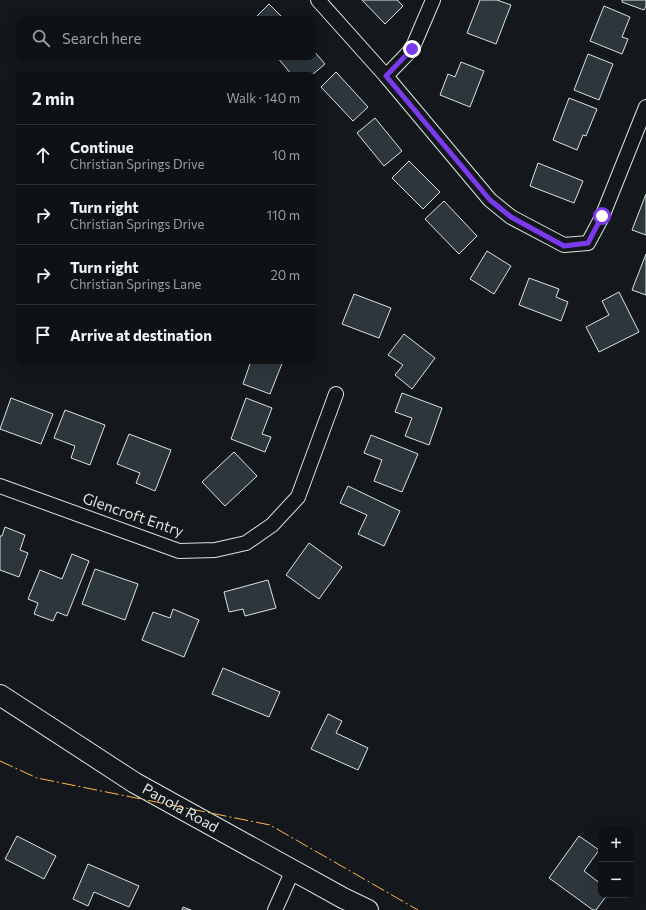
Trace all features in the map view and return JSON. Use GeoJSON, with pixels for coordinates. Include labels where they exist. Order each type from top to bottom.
{"type":"FeatureCollection","features":[{"type":"Feature","properties":{"kind":"main road","name":"Panola Road"},"geometry":{"type":"LineString","coordinates":[[0,695],[135,784],[343,898],[368,910]]}},
{"type":"Feature","properties":{"kind":"street"},"geometry":{"type":"LineString","coordinates":[[318,0],[386,76],[490,200],[511,217],[564,246],[588,243],[602,216],[646,108]]}},
{"type":"Feature","properties":{"kind":"street"},"geometry":{"type":"LineString","coordinates":[[386,76],[412,49],[433,0]]}},
{"type":"Feature","properties":{"kind":"street","name":"Glencroft Entry"},"geometry":{"type":"LineString","coordinates":[[0,486],[179,551],[215,550],[246,543],[272,525],[298,497],[336,394]]}},
{"type":"Feature","properties":{"kind":"street"},"geometry":{"type":"LineString","coordinates":[[275,910],[293,870]]}},
{"type":"Feature","properties":{"kind":"building"},"geometry":{"type":"Polygon","coordinates":[[[362,0],[397,0],[403,6],[385,24],[362,0]]]}},
{"type":"Feature","properties":{"kind":"building"},"geometry":{"type":"Polygon","coordinates":[[[480,0],[497,0],[511,5],[496,44],[467,33],[480,0]]]}},
{"type":"Feature","properties":{"kind":"building"},"geometry":{"type":"Polygon","coordinates":[[[622,0],[646,0],[646,6],[644,10],[622,2],[622,0]]]}},
{"type":"Feature","properties":{"kind":"building"},"geometry":{"type":"Polygon","coordinates":[[[269,4],[281,16],[257,16],[269,4]]]}},
{"type":"Feature","properties":{"kind":"building"},"geometry":{"type":"Polygon","coordinates":[[[604,6],[630,17],[622,37],[628,39],[622,54],[590,41],[604,6]]]}},
{"type":"Feature","properties":{"kind":"building"},"geometry":{"type":"Polygon","coordinates":[[[316,54],[325,64],[316,72],[290,72],[280,60],[316,60],[316,54]]]}},
{"type":"Feature","properties":{"kind":"building"},"geometry":{"type":"Polygon","coordinates":[[[588,54],[613,64],[599,100],[574,90],[588,54]]]}},
{"type":"Feature","properties":{"kind":"building"},"geometry":{"type":"Polygon","coordinates":[[[461,62],[484,71],[470,107],[440,95],[448,74],[455,77],[461,62]]]}},
{"type":"Feature","properties":{"kind":"building"},"geometry":{"type":"Polygon","coordinates":[[[336,72],[368,107],[353,121],[321,87],[336,72]]]}},
{"type":"Feature","properties":{"kind":"building"},"geometry":{"type":"Polygon","coordinates":[[[569,98],[597,109],[586,136],[583,135],[577,150],[553,140],[569,98]]]}},
{"type":"Feature","properties":{"kind":"building"},"geometry":{"type":"Polygon","coordinates":[[[375,118],[402,151],[384,166],[357,133],[375,118]]]}},
{"type":"Feature","properties":{"kind":"building"},"geometry":{"type":"Polygon","coordinates":[[[409,161],[440,192],[423,209],[392,178],[409,161]]]}},
{"type":"Feature","properties":{"kind":"building"},"geometry":{"type":"Polygon","coordinates":[[[538,163],[583,181],[574,203],[530,186],[538,163]]]}},
{"type":"Feature","properties":{"kind":"building"},"geometry":{"type":"Polygon","coordinates":[[[646,194],[646,235],[632,230],[646,194]]]}},
{"type":"Feature","properties":{"kind":"building"},"geometry":{"type":"Polygon","coordinates":[[[444,201],[477,236],[459,254],[425,219],[444,201]]]}},
{"type":"Feature","properties":{"kind":"building"},"geometry":{"type":"Polygon","coordinates":[[[487,251],[511,266],[494,294],[470,279],[487,251]]]}},
{"type":"Feature","properties":{"kind":"building"},"geometry":{"type":"Polygon","coordinates":[[[646,254],[646,295],[632,290],[646,254]]]}},
{"type":"Feature","properties":{"kind":"building"},"geometry":{"type":"Polygon","coordinates":[[[529,278],[559,289],[556,297],[568,302],[561,321],[519,305],[529,278]]]}},
{"type":"Feature","properties":{"kind":"building"},"geometry":{"type":"Polygon","coordinates":[[[619,292],[639,332],[599,352],[586,327],[609,315],[602,301],[619,292]]]}},
{"type":"Feature","properties":{"kind":"building"},"geometry":{"type":"Polygon","coordinates":[[[354,294],[391,308],[379,338],[342,324],[354,294]]]}},
{"type":"Feature","properties":{"kind":"building"},"geometry":{"type":"Polygon","coordinates":[[[404,334],[435,358],[412,389],[395,375],[403,365],[388,355],[404,334]]]}},
{"type":"Feature","properties":{"kind":"building"},"geometry":{"type":"Polygon","coordinates":[[[250,364],[282,364],[270,394],[243,384],[250,364]]]}},
{"type":"Feature","properties":{"kind":"building"},"geometry":{"type":"Polygon","coordinates":[[[402,393],[442,408],[429,445],[405,436],[412,418],[395,412],[402,393]]]}},
{"type":"Feature","properties":{"kind":"building"},"geometry":{"type":"Polygon","coordinates":[[[11,398],[53,414],[41,444],[0,429],[11,398]]]}},
{"type":"Feature","properties":{"kind":"building"},"geometry":{"type":"Polygon","coordinates":[[[246,398],[272,408],[262,434],[271,437],[265,452],[231,439],[246,398]]]}},
{"type":"Feature","properties":{"kind":"building"},"geometry":{"type":"Polygon","coordinates":[[[65,410],[105,425],[90,465],[71,458],[75,446],[54,438],[65,410]]]}},
{"type":"Feature","properties":{"kind":"building"},"geometry":{"type":"Polygon","coordinates":[[[129,434],[171,450],[155,491],[136,483],[140,473],[117,464],[129,434]]]}},
{"type":"Feature","properties":{"kind":"building"},"geometry":{"type":"Polygon","coordinates":[[[371,435],[418,454],[402,492],[374,481],[382,460],[364,453],[371,435]]]}},
{"type":"Feature","properties":{"kind":"building"},"geometry":{"type":"Polygon","coordinates":[[[234,452],[257,476],[225,506],[202,482],[234,452]]]}},
{"type":"Feature","properties":{"kind":"building"},"geometry":{"type":"Polygon","coordinates":[[[348,486],[400,511],[384,546],[358,534],[367,515],[340,503],[348,486]]]}},
{"type":"Feature","properties":{"kind":"building"},"geometry":{"type":"Polygon","coordinates":[[[5,527],[25,535],[20,550],[28,553],[19,577],[0,570],[0,536],[2,536],[5,527]]]}},
{"type":"Feature","properties":{"kind":"building"},"geometry":{"type":"Polygon","coordinates":[[[309,543],[342,567],[319,599],[286,575],[309,543]]]}},
{"type":"Feature","properties":{"kind":"building"},"geometry":{"type":"Polygon","coordinates":[[[72,554],[89,561],[67,616],[57,612],[53,621],[34,614],[38,603],[28,599],[40,570],[62,579],[72,554]]]}},
{"type":"Feature","properties":{"kind":"building"},"geometry":{"type":"Polygon","coordinates":[[[95,569],[138,584],[125,620],[82,604],[95,569]]]}},
{"type":"Feature","properties":{"kind":"building"},"geometry":{"type":"Polygon","coordinates":[[[268,580],[276,608],[245,616],[243,609],[229,612],[224,592],[268,580]]]}},
{"type":"Feature","properties":{"kind":"building"},"geometry":{"type":"Polygon","coordinates":[[[173,609],[199,620],[184,657],[142,640],[153,612],[170,618],[173,609]]]}},
{"type":"Feature","properties":{"kind":"building"},"geometry":{"type":"Polygon","coordinates":[[[223,668],[280,692],[269,717],[212,694],[223,668]]]}},
{"type":"Feature","properties":{"kind":"building"},"geometry":{"type":"Polygon","coordinates":[[[328,714],[342,721],[336,733],[368,748],[358,770],[311,749],[328,714]]]}},
{"type":"Feature","properties":{"kind":"building"},"geometry":{"type":"Polygon","coordinates":[[[17,836],[56,856],[44,879],[5,859],[17,836]]]}},
{"type":"Feature","properties":{"kind":"building"},"geometry":{"type":"Polygon","coordinates":[[[579,836],[598,849],[584,871],[598,882],[598,898],[605,898],[596,910],[593,910],[549,878],[579,836]]]}},
{"type":"Feature","properties":{"kind":"building"},"geometry":{"type":"Polygon","coordinates":[[[88,864],[139,886],[129,907],[94,892],[88,906],[73,899],[88,864]]]}},
{"type":"Feature","properties":{"kind":"building"},"geometry":{"type":"Polygon","coordinates":[[[183,907],[191,910],[182,910],[183,907]]]}},
{"type":"Feature","properties":{"kind":"power"},"geometry":{"type":"LineString","coordinates":[[0,761],[37,778],[270,825],[418,910]]}},
{"type":"Feature","properties":{"kind":"route"},"geometry":{"type":"LineString","coordinates":[[412,49],[386,76],[490,200],[511,217],[564,246],[588,243],[602,216]]}}]}
